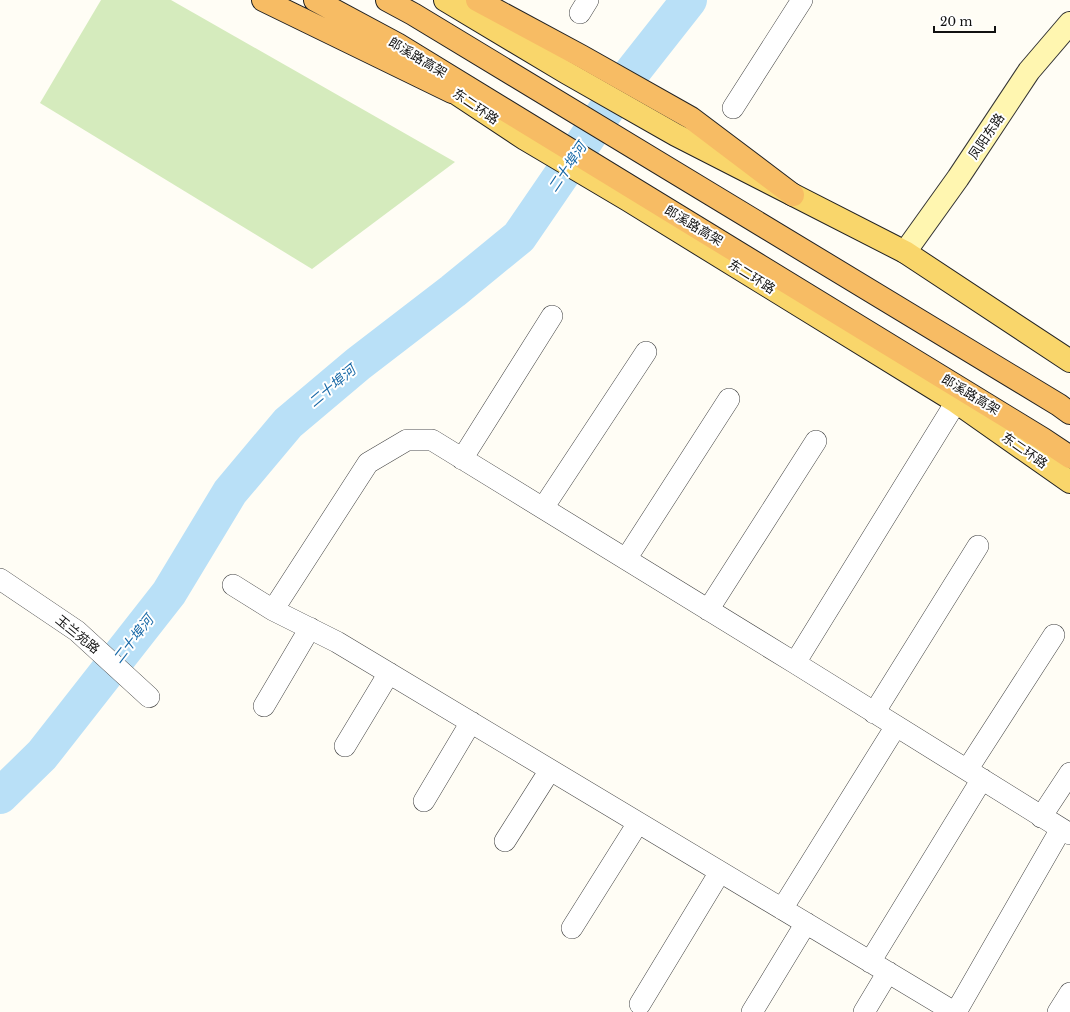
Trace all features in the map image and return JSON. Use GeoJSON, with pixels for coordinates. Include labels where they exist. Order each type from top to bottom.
{"type":"FeatureCollection","features":[{"type":"Feature","properties":{"kind":"highway"},"geometry":{"type":"LineString","coordinates":[[263,0],[462,97]]}},
{"type":"Feature","properties":{"kind":"highway","name":"郎溪路高架"},"geometry":{"type":"LineString","coordinates":[[315,0],[397,44],[1036,434],[1070,457]]}},
{"type":"Feature","properties":{"kind":"highway"},"geometry":{"type":"LineString","coordinates":[[386,0],[426,22],[1070,413]]}},
{"type":"Feature","properties":{"kind":"highway"},"geometry":{"type":"LineString","coordinates":[[477,0],[691,118],[793,195]]}},
{"type":"Feature","properties":{"kind":"main road","name":"东二环路"},"geometry":{"type":"LineString","coordinates":[[309,0],[340,14],[525,140],[628,200],[956,402],[1070,482]]}},
{"type":"Feature","properties":{"kind":"main road"},"geometry":{"type":"LineString","coordinates":[[444,0],[567,73],[676,135],[905,252],[1070,361]]}},
{"type":"Feature","properties":{"kind":"main road","name":"凤阳东路"},"geometry":{"type":"LineString","coordinates":[[905,252],[958,178],[1029,71],[1070,23]]}},
{"type":"Feature","properties":{"kind":"street"},"geometry":{"type":"LineString","coordinates":[[733,108],[802,0]]}},
{"type":"Feature","properties":{"kind":"street"},"geometry":{"type":"LineString","coordinates":[[462,458],[552,316]]}},
{"type":"Feature","properties":{"kind":"street"},"geometry":{"type":"LineString","coordinates":[[543,508],[646,352]]}},
{"type":"Feature","properties":{"kind":"street"},"geometry":{"type":"LineString","coordinates":[[626,559],[729,400]]}},
{"type":"Feature","properties":{"kind":"street"},"geometry":{"type":"LineString","coordinates":[[795,663],[956,402]]}},
{"type":"Feature","properties":{"kind":"street"},"geometry":{"type":"LineString","coordinates":[[233,585],[273,610],[337,642],[955,1012],[1065,832],[795,663],[432,440],[407,440],[368,463],[273,610]]}},
{"type":"Feature","properties":{"kind":"street"},"geometry":{"type":"LineString","coordinates":[[708,610],[816,441]]}},
{"type":"Feature","properties":{"kind":"street"},"geometry":{"type":"LineString","coordinates":[[874,712],[978,546]]}},
{"type":"Feature","properties":{"kind":"street","name":"玉兰苑路"},"geometry":{"type":"LineString","coordinates":[[0,579],[77,631],[149,697]]}},
{"type":"Feature","properties":{"kind":"street"},"geometry":{"type":"LineString","coordinates":[[264,706],[310,628]]}},
{"type":"Feature","properties":{"kind":"street"},"geometry":{"type":"LineString","coordinates":[[870,962],[1054,635]]}},
{"type":"Feature","properties":{"kind":"street"},"geometry":{"type":"LineString","coordinates":[[345,746],[389,673]]}},
{"type":"Feature","properties":{"kind":"street"},"geometry":{"type":"LineString","coordinates":[[424,801],[470,722]]}},
{"type":"Feature","properties":{"kind":"street"},"geometry":{"type":"LineString","coordinates":[[782,909],[896,726]]}},
{"type":"Feature","properties":{"kind":"street"},"geometry":{"type":"LineString","coordinates":[[505,841],[550,770]]}},
{"type":"Feature","properties":{"kind":"street"},"geometry":{"type":"LineString","coordinates":[[1042,817],[1070,772]]}},
{"type":"Feature","properties":{"kind":"street"},"geometry":{"type":"LineString","coordinates":[[572,928],[638,823]]}},
{"type":"Feature","properties":{"kind":"street"},"geometry":{"type":"LineString","coordinates":[[640,1004],[720,872]]}},
{"type":"Feature","properties":{"kind":"street"},"geometry":{"type":"LineString","coordinates":[[752,1012],[806,923]]}},
{"type":"Feature","properties":{"kind":"street"},"geometry":{"type":"LineString","coordinates":[[864,1012],[888,972]]}},
{"type":"Feature","properties":{"kind":"street"},"geometry":{"type":"LineString","coordinates":[[1058,1012],[1070,992]]}},
{"type":"Feature","properties":{"kind":"green space"},"geometry":{"type":"Polygon","coordinates":[[[101,0],[171,0],[455,162],[312,269],[40,103],[101,0]]]}},
{"type":"Feature","properties":{"kind":"waterway","name":"二十埠河"},"geometry":{"type":"LineString","coordinates":[[0,796],[42,755],[169,593],[230,492],[288,423],[358,364],[453,291],[519,237],[630,75],[689,0]]}}]}
